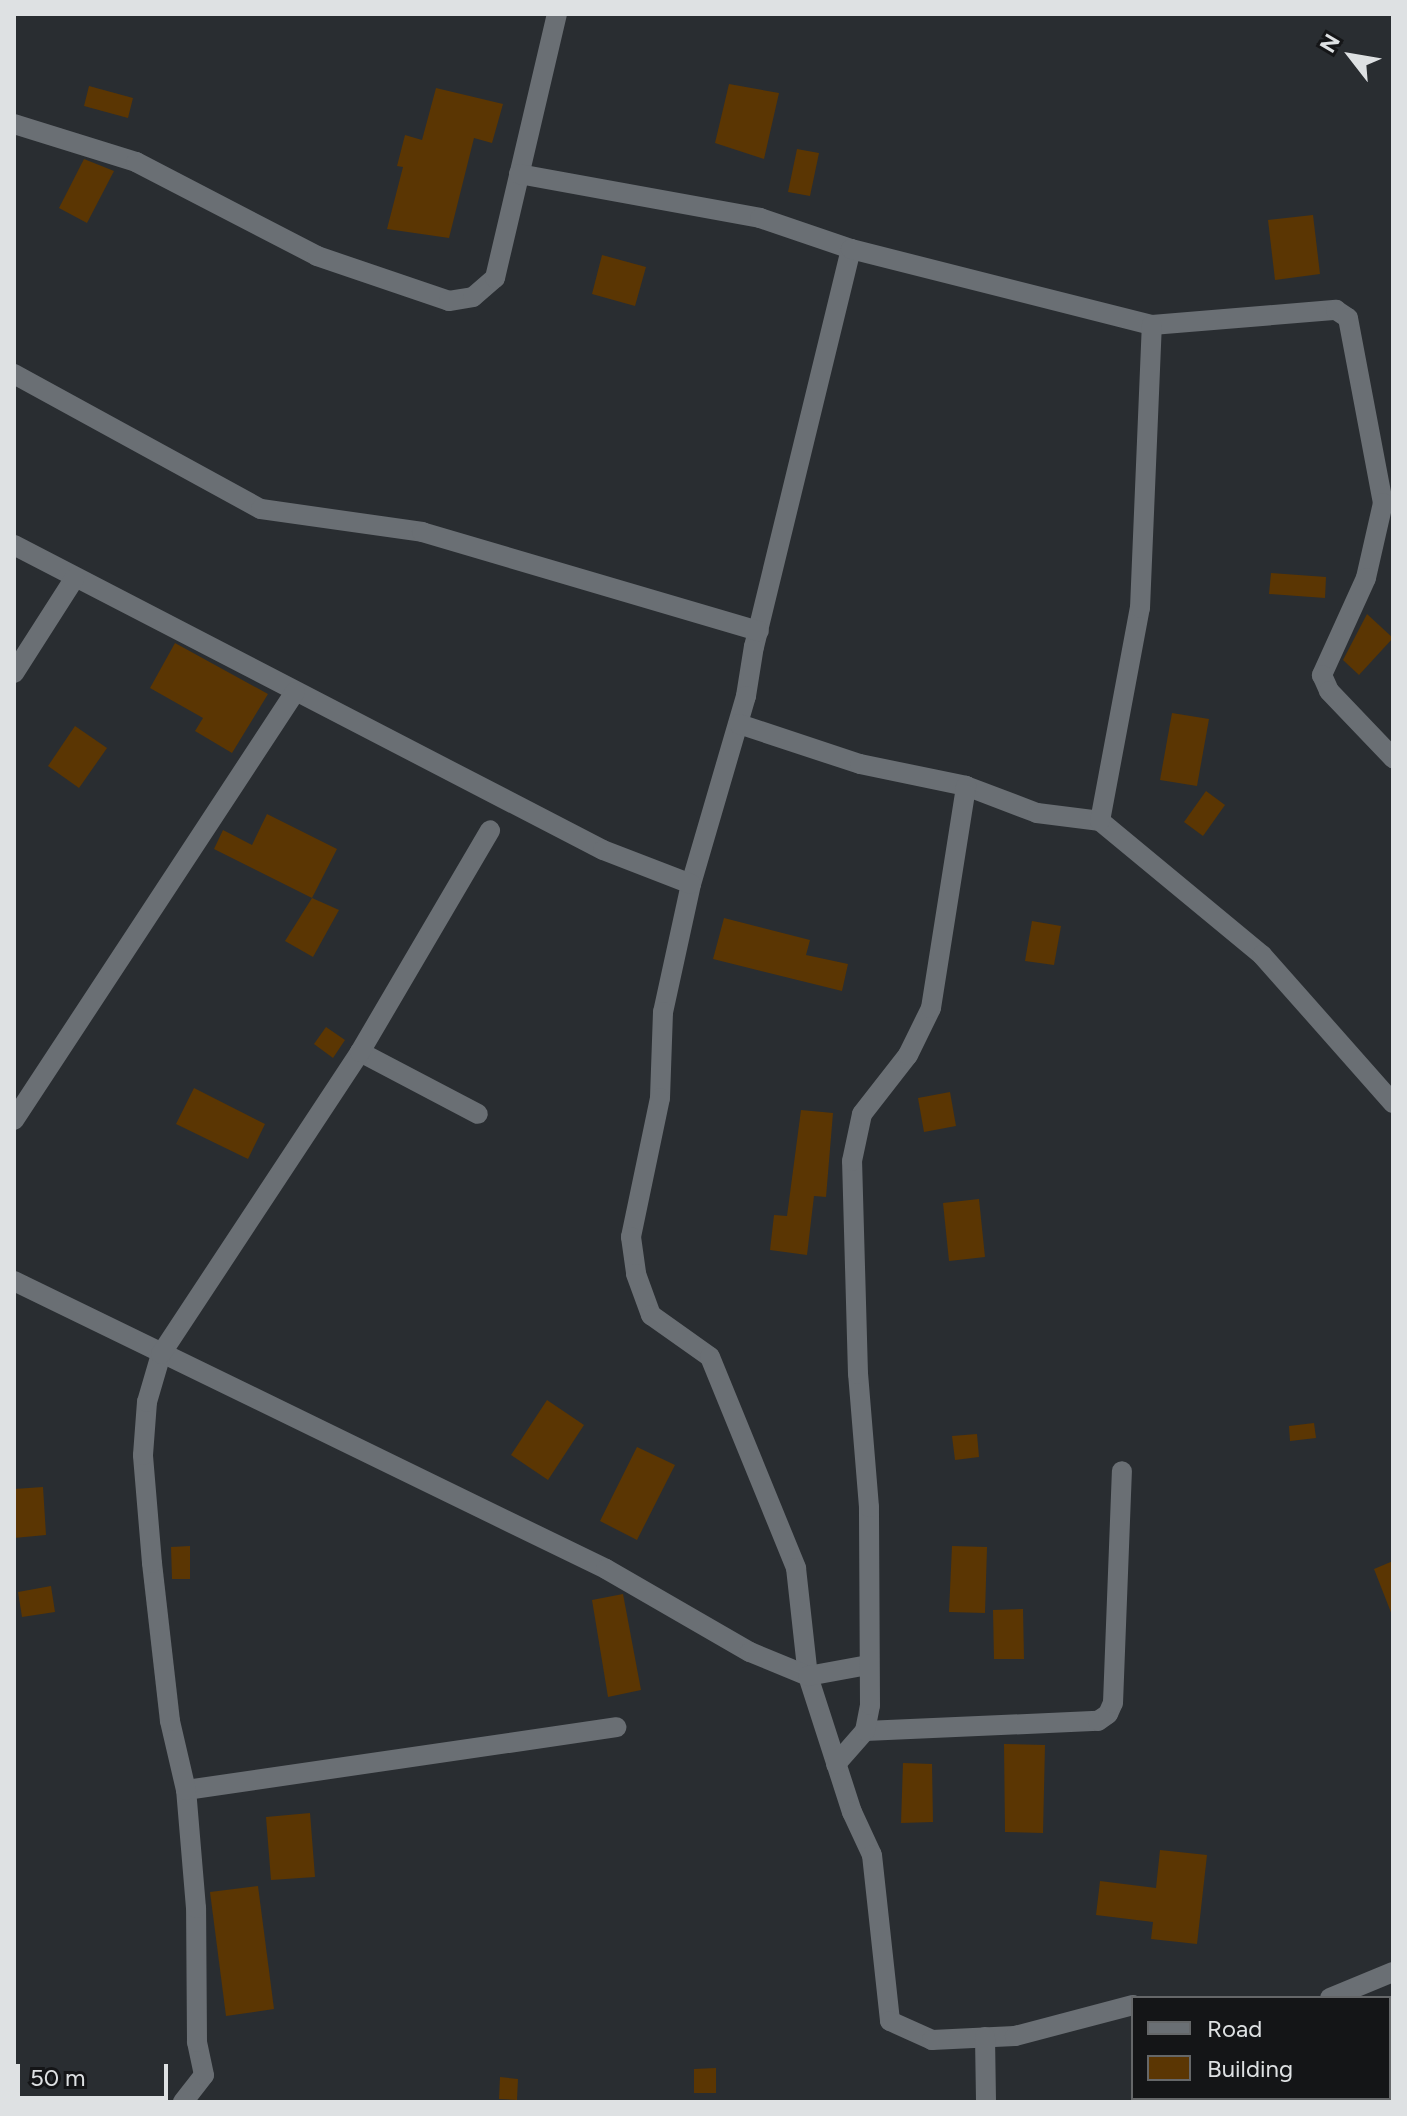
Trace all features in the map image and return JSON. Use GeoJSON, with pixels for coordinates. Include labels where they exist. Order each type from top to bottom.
{"type":"FeatureCollection","features":[{"type":"Feature","properties":{"kind":"street"},"geometry":{"type":"LineString","coordinates":[[14,124],[136,162],[317,256],[449,301],[473,297],[495,278],[557,14]]}},
{"type":"Feature","properties":{"kind":"street"},"geometry":{"type":"LineString","coordinates":[[519,174],[760,218],[851,249],[1152,325],[1336,310],[1348,318],[1383,503],[1366,578],[1322,675],[1329,691],[1393,758]]}},
{"type":"Feature","properties":{"kind":"street"},"geometry":{"type":"LineString","coordinates":[[851,249],[739,724],[691,884],[663,1012],[660,1098],[631,1237],[636,1274],[651,1315],[710,1357],[796,1568],[808,1676],[836,1764],[872,1855],[890,2021],[932,2040],[1015,2036],[1131,2006]]}},
{"type":"Feature","properties":{"kind":"street"},"geometry":{"type":"LineString","coordinates":[[1100,821],[1140,608],[1152,325]]}},
{"type":"Feature","properties":{"kind":"street"},"geometry":{"type":"LineString","coordinates":[[14,374],[261,509],[422,532],[759,631]]}},
{"type":"Feature","properties":{"kind":"street"},"geometry":{"type":"LineString","coordinates":[[14,545],[295,692],[420,751],[603,850],[691,884]]}},
{"type":"Feature","properties":{"kind":"street"},"geometry":{"type":"LineString","coordinates":[[14,673],[74,579]]}},
{"type":"Feature","properties":{"kind":"street"},"geometry":{"type":"LineString","coordinates":[[14,1120],[295,692]]}},
{"type":"Feature","properties":{"kind":"street"},"geometry":{"type":"LineString","coordinates":[[739,724],[860,764],[966,786],[1037,813],[1100,821],[1262,955],[1393,1103]]}},
{"type":"Feature","properties":{"kind":"street"},"geometry":{"type":"LineString","coordinates":[[836,1764],[865,1731],[868,1665],[869,1507],[858,1374],[852,1161],[862,1114],[908,1055],[931,1008],[966,786]]}},
{"type":"Feature","properties":{"kind":"street"},"geometry":{"type":"LineString","coordinates":[[183,2102],[204,2075],[197,2042],[196,1908],[186,1790],[170,1721],[143,1455],[147,1402],[161,1354],[360,1052],[490,830]]}},
{"type":"Feature","properties":{"kind":"street"},"geometry":{"type":"LineString","coordinates":[[360,1052],[478,1114]]}},
{"type":"Feature","properties":{"kind":"street"},"geometry":{"type":"LineString","coordinates":[[14,1281],[161,1354],[376,1454],[606,1569],[750,1652],[808,1676],[868,1665]]}},
{"type":"Feature","properties":{"kind":"street"},"geometry":{"type":"LineString","coordinates":[[865,1731],[1098,1721],[1108,1714],[1113,1703],[1122,1471]]}},
{"type":"Feature","properties":{"kind":"street"},"geometry":{"type":"LineString","coordinates":[[186,1790],[616,1727]]}},
{"type":"Feature","properties":{"kind":"street"},"geometry":{"type":"LineString","coordinates":[[1335,1996],[1393,1972]]}},
{"type":"Feature","properties":{"kind":"street"},"geometry":{"type":"LineString","coordinates":[[985,2037],[986,2102]]}},
{"type":"Feature","properties":{"kind":"building"},"geometry":{"type":"Polygon","coordinates":[[[729,84],[779,93],[764,159],[715,143],[729,84]]]}},
{"type":"Feature","properties":{"kind":"building"},"geometry":{"type":"Polygon","coordinates":[[[89,86],[133,98],[128,118],[84,106],[89,86]]]}},
{"type":"Feature","properties":{"kind":"building"},"geometry":{"type":"Polygon","coordinates":[[[436,88],[503,104],[492,143],[474,138],[449,238],[387,229],[403,167],[397,166],[405,135],[422,140],[436,88]]]}},
{"type":"Feature","properties":{"kind":"building"},"geometry":{"type":"Polygon","coordinates":[[[797,149],[819,153],[810,196],[788,192],[797,149]]]}},
{"type":"Feature","properties":{"kind":"building"},"geometry":{"type":"Polygon","coordinates":[[[84,159],[114,171],[87,223],[59,208],[84,159]]]}},
{"type":"Feature","properties":{"kind":"building"},"geometry":{"type":"Polygon","coordinates":[[[1313,215],[1320,274],[1275,280],[1268,220],[1313,215]]]}},
{"type":"Feature","properties":{"kind":"building"},"geometry":{"type":"Polygon","coordinates":[[[602,255],[646,267],[635,306],[592,294],[602,255]]]}},
{"type":"Feature","properties":{"kind":"building"},"geometry":{"type":"Polygon","coordinates":[[[1271,573],[1326,577],[1325,598],[1269,594],[1271,573]]]}},
{"type":"Feature","properties":{"kind":"building"},"geometry":{"type":"Polygon","coordinates":[[[1367,614],[1393,638],[1359,675],[1343,660],[1367,614]]]}},
{"type":"Feature","properties":{"kind":"building"},"geometry":{"type":"Polygon","coordinates":[[[175,643],[268,694],[232,753],[195,731],[203,718],[150,688],[175,643]]]}},
{"type":"Feature","properties":{"kind":"building"},"geometry":{"type":"Polygon","coordinates":[[[1172,713],[1209,719],[1197,786],[1160,780],[1172,713]]]}},
{"type":"Feature","properties":{"kind":"building"},"geometry":{"type":"Polygon","coordinates":[[[75,726],[107,748],[79,788],[48,766],[75,726]]]}},
{"type":"Feature","properties":{"kind":"building"},"geometry":{"type":"Polygon","coordinates":[[[1206,791],[1225,805],[1203,836],[1184,822],[1206,791]]]}},
{"type":"Feature","properties":{"kind":"building"},"geometry":{"type":"Polygon","coordinates":[[[267,814],[337,849],[312,898],[214,849],[223,830],[252,845],[267,814]]]}},
{"type":"Feature","properties":{"kind":"building"},"geometry":{"type":"Polygon","coordinates":[[[312,898],[339,910],[313,957],[285,941],[312,898]]]}},
{"type":"Feature","properties":{"kind":"building"},"geometry":{"type":"Polygon","coordinates":[[[724,918],[810,940],[806,955],[848,964],[842,991],[713,959],[724,918]]]}},
{"type":"Feature","properties":{"kind":"building"},"geometry":{"type":"Polygon","coordinates":[[[1032,921],[1061,926],[1054,965],[1025,961],[1032,921]]]}},
{"type":"Feature","properties":{"kind":"building"},"geometry":{"type":"Polygon","coordinates":[[[326,1027],[345,1040],[333,1058],[314,1044],[326,1027]]]}},
{"type":"Feature","properties":{"kind":"building"},"geometry":{"type":"Polygon","coordinates":[[[194,1088],[265,1124],[248,1159],[176,1124],[194,1088]]]}},
{"type":"Feature","properties":{"kind":"building"},"geometry":{"type":"Polygon","coordinates":[[[950,1092],[956,1126],[924,1132],[918,1098],[950,1092]]]}},
{"type":"Feature","properties":{"kind":"building"},"geometry":{"type":"Polygon","coordinates":[[[801,1110],[833,1113],[826,1197],[814,1196],[807,1255],[770,1250],[774,1215],[787,1216],[801,1110]]]}},
{"type":"Feature","properties":{"kind":"building"},"geometry":{"type":"Polygon","coordinates":[[[979,1199],[985,1257],[949,1261],[943,1203],[979,1199]]]}},
{"type":"Feature","properties":{"kind":"building"},"geometry":{"type":"Polygon","coordinates":[[[547,1400],[584,1425],[548,1480],[511,1455],[547,1400]]]}},
{"type":"Feature","properties":{"kind":"building"},"geometry":{"type":"Polygon","coordinates":[[[1314,1423],[1316,1438],[1290,1441],[1289,1426],[1314,1423]]]}},
{"type":"Feature","properties":{"kind":"building"},"geometry":{"type":"Polygon","coordinates":[[[977,1434],[979,1457],[955,1460],[952,1436],[977,1434]]]}},
{"type":"Feature","properties":{"kind":"building"},"geometry":{"type":"Polygon","coordinates":[[[637,1447],[675,1465],[637,1540],[600,1521],[637,1447]]]}},
{"type":"Feature","properties":{"kind":"building"},"geometry":{"type":"Polygon","coordinates":[[[43,1487],[46,1535],[14,1538],[14,1489],[43,1487]]]}},
{"type":"Feature","properties":{"kind":"building"},"geometry":{"type":"Polygon","coordinates":[[[190,1546],[190,1579],[172,1579],[171,1547],[190,1546]]]}},
{"type":"Feature","properties":{"kind":"building"},"geometry":{"type":"Polygon","coordinates":[[[952,1546],[987,1547],[985,1613],[949,1612],[952,1546]]]}},
{"type":"Feature","properties":{"kind":"building"},"geometry":{"type":"Polygon","coordinates":[[[1393,1561],[1393,1615],[1392,1615],[1374,1569],[1393,1561]]]}},
{"type":"Feature","properties":{"kind":"building"},"geometry":{"type":"Polygon","coordinates":[[[51,1586],[55,1612],[22,1617],[18,1592],[51,1586]]]}},
{"type":"Feature","properties":{"kind":"building"},"geometry":{"type":"Polygon","coordinates":[[[623,1594],[641,1690],[608,1697],[592,1600],[623,1594]]]}},
{"type":"Feature","properties":{"kind":"building"},"geometry":{"type":"Polygon","coordinates":[[[1023,1609],[1024,1659],[994,1659],[993,1610],[1023,1609]]]}},
{"type":"Feature","properties":{"kind":"building"},"geometry":{"type":"Polygon","coordinates":[[[1004,1744],[1045,1745],[1043,1833],[1005,1832],[1004,1744]]]}},
{"type":"Feature","properties":{"kind":"building"},"geometry":{"type":"Polygon","coordinates":[[[903,1763],[932,1764],[933,1822],[901,1823],[903,1763]]]}},
{"type":"Feature","properties":{"kind":"building"},"geometry":{"type":"Polygon","coordinates":[[[310,1813],[315,1877],[271,1880],[266,1817],[310,1813]]]}},
{"type":"Feature","properties":{"kind":"building"},"geometry":{"type":"Polygon","coordinates":[[[1160,1850],[1207,1855],[1197,1944],[1151,1939],[1153,1922],[1096,1915],[1100,1881],[1156,1888],[1160,1850]]]}},
{"type":"Feature","properties":{"kind":"building"},"geometry":{"type":"Polygon","coordinates":[[[258,1886],[274,2009],[226,2016],[210,1892],[258,1886]]]}},
{"type":"Feature","properties":{"kind":"building"},"geometry":{"type":"Polygon","coordinates":[[[716,2068],[716,2093],[694,2093],[694,2069],[716,2068]]]}},
{"type":"Feature","properties":{"kind":"building"},"geometry":{"type":"Polygon","coordinates":[[[500,2077],[518,2079],[517,2100],[499,2099],[500,2077]]]}}]}
